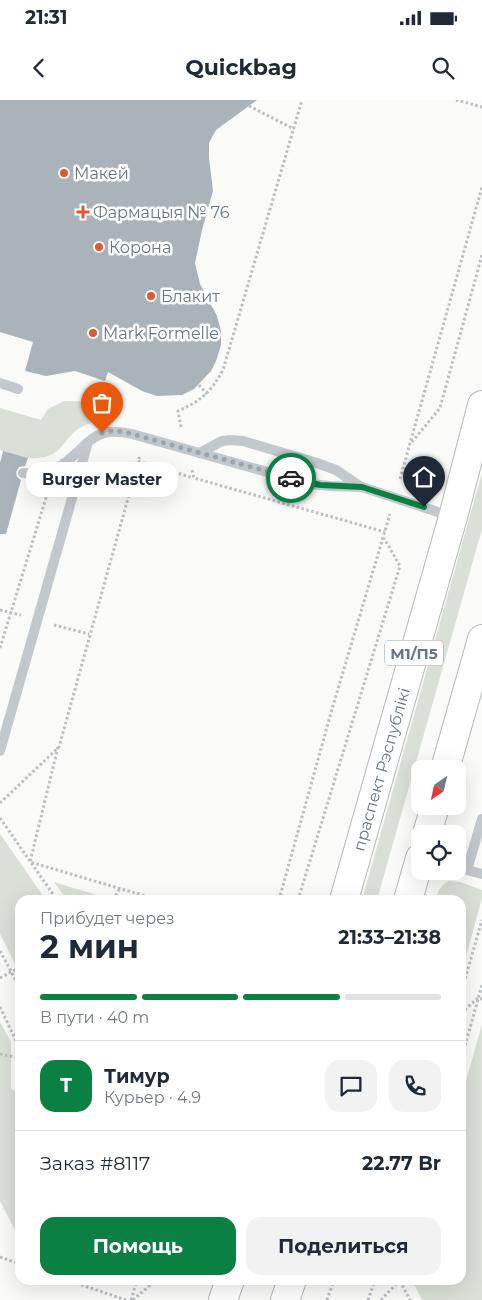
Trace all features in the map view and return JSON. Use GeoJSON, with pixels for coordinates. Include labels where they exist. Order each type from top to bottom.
{"type":"FeatureCollection","features":[{"type":"Feature","properties":{"kind":"highway","name":"праспект Рэспублікі"},"geometry":{"type":"LineString","coordinates":[[345,895],[453,517],[482,405]]}},
{"type":"Feature","properties":{"kind":"highway"},"geometry":{"type":"LineString","coordinates":[[448,760],[482,639]]}},
{"type":"Feature","properties":{"kind":"highway"},"geometry":{"type":"LineString","coordinates":[[409,895],[414,880]]}},
{"type":"Feature","properties":{"kind":"highway"},"geometry":{"type":"LineString","coordinates":[[223,1300],[228,1285]]}},
{"type":"Feature","properties":{"kind":"highway"},"geometry":{"type":"LineString","coordinates":[[285,1300],[290,1285]]}},
{"type":"Feature","properties":{"kind":"lane"},"geometry":{"type":"LineString","coordinates":[[0,383],[18,389]]}},
{"type":"Feature","properties":{"kind":"lane"},"geometry":{"type":"LineString","coordinates":[[23,472],[36,474],[49,472],[69,460],[95,436],[110,431],[121,431],[310,484],[362,487]]}},
{"type":"Feature","properties":{"kind":"lane"},"geometry":{"type":"LineString","coordinates":[[200,453],[222,441],[243,441],[317,462],[336,470],[362,487],[453,517]]}},
{"type":"Feature","properties":{"kind":"lane"},"geometry":{"type":"LineString","coordinates":[[0,751],[88,442]]}},
{"type":"Feature","properties":{"kind":"lane"},"geometry":{"type":"LineString","coordinates":[[466,859],[482,819]]}},
{"type":"Feature","properties":{"kind":"lane"},"geometry":{"type":"LineString","coordinates":[[466,870],[482,874]]}},
{"type":"Feature","properties":{"kind":"path"},"geometry":{"type":"LineString","coordinates":[[181,427],[178,411],[199,401],[208,394],[223,370],[302,100]]}},
{"type":"Feature","properties":{"kind":"path"},"geometry":{"type":"LineString","coordinates":[[456,100],[482,107]]}},
{"type":"Feature","properties":{"kind":"path"},"geometry":{"type":"LineString","coordinates":[[249,106],[294,129]]}},
{"type":"Feature","properties":{"kind":"path"},"geometry":{"type":"LineString","coordinates":[[400,478],[482,187]]}},
{"type":"Feature","properties":{"kind":"path"},"geometry":{"type":"LineString","coordinates":[[410,444],[440,408],[482,255]]}},
{"type":"Feature","properties":{"kind":"path"},"geometry":{"type":"LineString","coordinates":[[199,385],[208,394]]}},
{"type":"Feature","properties":{"kind":"path"},"geometry":{"type":"LineString","coordinates":[[30,862],[59,747],[145,437]]}},
{"type":"Feature","properties":{"kind":"path"},"geometry":{"type":"LineString","coordinates":[[138,461],[150,465]]}},
{"type":"Feature","properties":{"kind":"path"},"geometry":{"type":"LineString","coordinates":[[190,462],[194,478]]}},
{"type":"Feature","properties":{"kind":"path"},"geometry":{"type":"LineString","coordinates":[[174,472],[385,532]]}},
{"type":"Feature","properties":{"kind":"path"},"geometry":{"type":"LineString","coordinates":[[280,895],[332,709],[390,513]]}},
{"type":"Feature","properties":{"kind":"path"},"geometry":{"type":"LineString","coordinates":[[300,895],[400,566],[384,538]]}},
{"type":"Feature","properties":{"kind":"path"},"geometry":{"type":"LineString","coordinates":[[0,610],[21,615]]}},
{"type":"Feature","properties":{"kind":"path"},"geometry":{"type":"LineString","coordinates":[[0,803],[59,747]]}},
{"type":"Feature","properties":{"kind":"path"},"geometry":{"type":"LineString","coordinates":[[0,818],[53,895]]}},
{"type":"Feature","properties":{"kind":"path"},"geometry":{"type":"LineString","coordinates":[[30,862],[143,895]]}},
{"type":"Feature","properties":{"kind":"path"},"geometry":{"type":"LineString","coordinates":[[116,895],[120,888]]}},
{"type":"Feature","properties":{"kind":"path"},"geometry":{"type":"LineString","coordinates":[[466,976],[482,920]]}},
{"type":"Feature","properties":{"kind":"path"},"geometry":{"type":"LineString","coordinates":[[0,952],[15,978]]}},
{"type":"Feature","properties":{"kind":"path"},"geometry":{"type":"LineString","coordinates":[[0,978],[15,970]]}},
{"type":"Feature","properties":{"kind":"path"},"geometry":{"type":"LineString","coordinates":[[466,1044],[480,998],[482,984]]}},
{"type":"Feature","properties":{"kind":"path"},"geometry":{"type":"LineString","coordinates":[[466,1009],[480,998]]}},
{"type":"Feature","properties":{"kind":"path"},"geometry":{"type":"LineString","coordinates":[[0,1007],[15,1038]]}},
{"type":"Feature","properties":{"kind":"path"},"geometry":{"type":"LineString","coordinates":[[0,1054],[15,1057]]}},
{"type":"Feature","properties":{"kind":"path"},"geometry":{"type":"LineString","coordinates":[[0,1257],[15,1262]]}},
{"type":"Feature","properties":{"kind":"path"},"geometry":{"type":"LineString","coordinates":[[82,1285],[126,1300]]}},
{"type":"Feature","properties":{"kind":"path"},"geometry":{"type":"LineString","coordinates":[[132,1300],[136,1285]]}},
{"type":"Feature","properties":{"kind":"path"},"geometry":{"type":"LineString","coordinates":[[132,1300],[150,1285]]}},
{"type":"Feature","properties":{"kind":"path"},"geometry":{"type":"LineString","coordinates":[[327,1300],[332,1285]]}},
{"type":"Feature","properties":{"kind":"path"},"geometry":{"type":"LineString","coordinates":[[368,1300],[373,1285]]}},
{"type":"Feature","properties":{"kind":"path"},"geometry":{"type":"LineString","coordinates":[[381,1300],[395,1285]]}},
{"type":"Feature","properties":{"kind":"path"},"geometry":{"type":"LineString","coordinates":[[402,1285],[410,1300]]}},
{"type":"Feature","properties":{"kind":"shaded area"},"geometry":{"type":"Polygon","coordinates":[[[64,401],[102,404],[113,409],[116,418],[96,422],[78,429],[57,451],[46,457],[28,458],[0,450],[0,408],[41,420],[48,409],[64,401]]]}},
{"type":"Feature","properties":{"kind":"shaded area"},"geometry":{"type":"Polygon","coordinates":[[[482,473],[482,529],[417,760],[411,760],[411,780],[378,895],[363,895],[482,473]]]}},
{"type":"Feature","properties":{"kind":"shaded area"},"geometry":{"type":"Polygon","coordinates":[[[0,834],[43,895],[15,895],[15,964],[0,934],[0,834]]]}},
{"type":"Feature","properties":{"kind":"shaded area"},"geometry":{"type":"Polygon","coordinates":[[[449,881],[460,882],[482,890],[482,898],[466,957],[466,895],[438,895],[443,884],[449,881]]]}},
{"type":"Feature","properties":{"kind":"shaded area"},"geometry":{"type":"Polygon","coordinates":[[[54,882],[97,895],[63,895],[54,882]]]}},
{"type":"Feature","properties":{"kind":"shaded area"},"geometry":{"type":"Polygon","coordinates":[[[0,1022],[11,1042],[11,1089],[15,1091],[15,1230],[0,1201],[0,1022]]]}},
{"type":"Feature","properties":{"kind":"shaded area"},"geometry":{"type":"Polygon","coordinates":[[[482,1024],[482,1300],[422,1300],[414,1285],[466,1285],[466,1081],[482,1024]]]}},
{"type":"Feature","properties":{"kind":"building","name":"Корона"},"geometry":{"type":"Polygon","coordinates":[[[0,100],[257,100],[216,130],[209,143],[213,191],[195,263],[200,284],[217,316],[221,331],[221,345],[211,371],[194,389],[182,395],[157,396],[142,391],[108,372],[105,381],[75,371],[46,376],[25,371],[33,342],[0,332],[0,100]]]}},
{"type":"Feature","properties":{"kind":"building"},"geometry":{"type":"Polygon","coordinates":[[[3,451],[28,458],[25,466],[19,467],[16,472],[17,477],[21,480],[6,534],[0,534],[0,463],[3,451]]]}},
{"type":"Feature","properties":{"kind":"way so far"},"geometry":{"type":"LineString","coordinates":[[102,433],[121,431],[291,478]]}},
{"type":"Feature","properties":{"kind":"place","name":"Макей"},"geometry":{"type":"Point","coordinates":[64,173]}},
{"type":"Feature","properties":{"kind":"place","name":"Фармацыя № 76"},"geometry":{"type":"Point","coordinates":[83,212]}},
{"type":"Feature","properties":{"kind":"place","name":"Корона"},"geometry":{"type":"Point","coordinates":[99,247]}},
{"type":"Feature","properties":{"kind":"place","name":"Блакит"},"geometry":{"type":"Point","coordinates":[151,296]}},
{"type":"Feature","properties":{"kind":"place","name":"Mark Formelle"},"geometry":{"type":"Point","coordinates":[93,333]}},
{"type":"Feature","properties":{"kind":"place","name":"Burger Master"},"geometry":{"type":"Point","coordinates":[102,433]}},
{"type":"Feature","properties":{"kind":"route"},"geometry":{"type":"LineString","coordinates":[[291,478],[310,484],[362,487],[424,507]]}}]}
